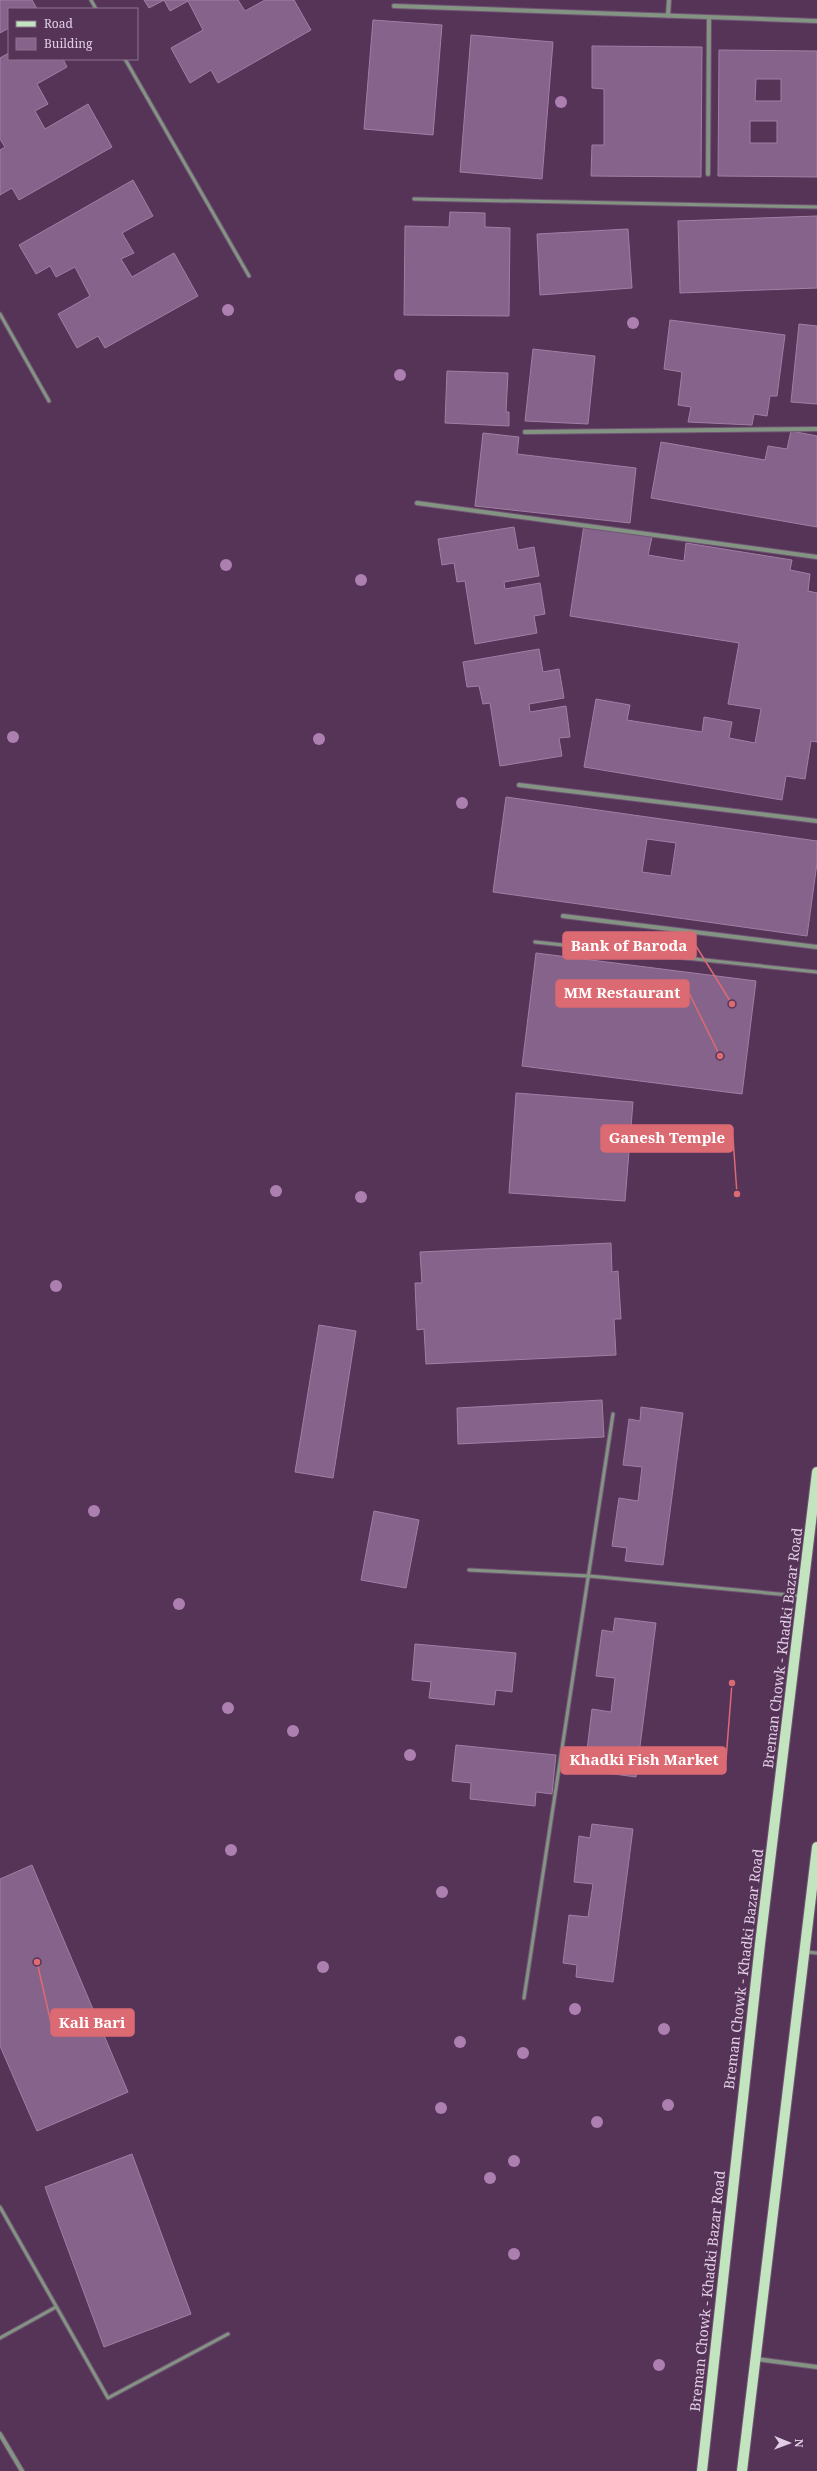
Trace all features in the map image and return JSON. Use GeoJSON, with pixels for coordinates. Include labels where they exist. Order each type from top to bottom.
{"type":"FeatureCollection","features":[{"type":"Feature","properties":{"kind":"main road","name":"Breman Chowk - Khadki Bazar Road"},"geometry":{"type":"LineString","coordinates":[[702,2471],[761,1936],[817,1472]]}},
{"type":"Feature","properties":{"kind":"main road"},"geometry":{"type":"LineString","coordinates":[[742,2471],[817,1847]]}},
{"type":"Feature","properties":{"kind":"street"},"geometry":{"type":"LineString","coordinates":[[668,16],[669,0]]}},
{"type":"Feature","properties":{"kind":"street"},"geometry":{"type":"LineString","coordinates":[[394,6],[817,21]]}},
{"type":"Feature","properties":{"kind":"street"},"geometry":{"type":"LineString","coordinates":[[708,174],[709,18]]}},
{"type":"Feature","properties":{"kind":"street"},"geometry":{"type":"LineString","coordinates":[[525,432],[817,428]]}},
{"type":"Feature","properties":{"kind":"street"},"geometry":{"type":"LineString","coordinates":[[417,503],[817,557]]}},
{"type":"Feature","properties":{"kind":"street"},"geometry":{"type":"LineString","coordinates":[[519,785],[817,821]]}},
{"type":"Feature","properties":{"kind":"street"},"geometry":{"type":"LineString","coordinates":[[563,916],[817,947]]}},
{"type":"Feature","properties":{"kind":"street"},"geometry":{"type":"LineString","coordinates":[[755,2359],[817,2367]]}},
{"type":"Feature","properties":{"kind":"street"},"geometry":{"type":"LineString","coordinates":[[0,2434],[22,2471]]}},
{"type":"Feature","properties":{"kind":"lane"},"geometry":{"type":"LineString","coordinates":[[126,60],[249,276]]}},
{"type":"Feature","properties":{"kind":"lane"},"geometry":{"type":"LineString","coordinates":[[414,199],[817,207]]}},
{"type":"Feature","properties":{"kind":"lane"},"geometry":{"type":"LineString","coordinates":[[0,314],[49,401]]}},
{"type":"Feature","properties":{"kind":"lane"},"geometry":{"type":"LineString","coordinates":[[535,942],[817,972]]}},
{"type":"Feature","properties":{"kind":"lane"},"geometry":{"type":"LineString","coordinates":[[524,1998],[613,1414]]}},
{"type":"Feature","properties":{"kind":"lane"},"geometry":{"type":"LineString","coordinates":[[469,1570],[589,1576],[802,1596]]}},
{"type":"Feature","properties":{"kind":"lane"},"geometry":{"type":"LineString","coordinates":[[804,1952],[817,1953]]}},
{"type":"Feature","properties":{"kind":"lane"},"geometry":{"type":"LineString","coordinates":[[0,2207],[108,2398],[228,2334]]}},
{"type":"Feature","properties":{"kind":"lane"},"geometry":{"type":"LineString","coordinates":[[0,2338],[56,2307]]}},
{"type":"Feature","properties":{"kind":"building"},"geometry":{"type":"Polygon","coordinates":[[[0,0],[32,0],[36,8],[8,8],[8,29],[0,33],[0,0]]]}},
{"type":"Feature","properties":{"kind":"building"},"geometry":{"type":"Polygon","coordinates":[[[144,0],[164,0],[149,8],[144,0]]]}},
{"type":"Feature","properties":{"kind":"building"},"geometry":{"type":"Polygon","coordinates":[[[164,0],[238,0],[245,11],[265,0],[294,0],[311,30],[218,83],[211,70],[190,83],[171,48],[203,30],[188,1],[170,11],[164,0]]]}},
{"type":"Feature","properties":{"kind":"building"},"geometry":{"type":"Polygon","coordinates":[[[373,20],[442,25],[433,135],[364,129],[373,20]]]}},
{"type":"Feature","properties":{"kind":"building"},"geometry":{"type":"Polygon","coordinates":[[[471,35],[553,42],[542,179],[460,172],[471,35]]]}},
{"type":"Feature","properties":{"kind":"building"},"geometry":{"type":"Polygon","coordinates":[[[592,46],[702,47],[701,177],[591,176],[592,145],[604,145],[604,89],[592,88],[592,46]]]}},
{"type":"Feature","properties":{"kind":"building"},"geometry":{"type":"Polygon","coordinates":[[[719,50],[817,51],[817,177],[718,176],[719,50]],[[756,79],[755,101],[781,101],[781,79],[756,79]],[[750,121],[750,143],[777,143],[777,121],[750,121]]]}},
{"type":"Feature","properties":{"kind":"building"},"geometry":{"type":"Polygon","coordinates":[[[8,54],[8,60],[64,60],[67,67],[37,84],[48,104],[35,111],[45,129],[88,104],[112,147],[19,200],[12,188],[0,195],[0,150],[5,147],[0,139],[0,58],[8,54]]]}},
{"type":"Feature","properties":{"kind":"building"},"geometry":{"type":"Polygon","coordinates":[[[133,180],[153,216],[122,233],[134,253],[121,259],[132,277],[174,253],[198,296],[105,348],[98,336],[77,348],[58,314],[90,296],[75,267],[56,277],[50,266],[36,274],[19,245],[133,180]]]}},
{"type":"Feature","properties":{"kind":"building"},"geometry":{"type":"Polygon","coordinates":[[[450,212],[485,213],[485,227],[510,228],[509,316],[404,315],[405,226],[449,227],[450,212]]]}},
{"type":"Feature","properties":{"kind":"building"},"geometry":{"type":"Polygon","coordinates":[[[817,216],[817,288],[680,293],[678,221],[817,216]]]}},
{"type":"Feature","properties":{"kind":"building"},"geometry":{"type":"Polygon","coordinates":[[[628,229],[632,288],[540,295],[537,234],[628,229]]]}},
{"type":"Feature","properties":{"kind":"building"},"geometry":{"type":"Polygon","coordinates":[[[670,320],[785,335],[777,396],[770,396],[767,416],[754,414],[752,425],[688,422],[691,407],[678,405],[682,372],[664,369],[670,320]]]}},
{"type":"Feature","properties":{"kind":"building"},"geometry":{"type":"Polygon","coordinates":[[[799,324],[817,326],[817,404],[791,402],[799,324]]]}},
{"type":"Feature","properties":{"kind":"building"},"geometry":{"type":"Polygon","coordinates":[[[533,349],[595,356],[588,424],[525,421],[533,349]]]}},
{"type":"Feature","properties":{"kind":"building"},"geometry":{"type":"Polygon","coordinates":[[[447,371],[508,373],[506,412],[509,412],[509,426],[445,423],[447,371]]]}},
{"type":"Feature","properties":{"kind":"building"},"geometry":{"type":"Polygon","coordinates":[[[791,431],[817,436],[817,527],[651,498],[661,442],[765,460],[768,446],[787,449],[791,431]]]}},
{"type":"Feature","properties":{"kind":"building"},"geometry":{"type":"Polygon","coordinates":[[[483,433],[519,437],[517,454],[636,468],[630,523],[475,506],[483,433]]]}},
{"type":"Feature","properties":{"kind":"building"},"geometry":{"type":"Polygon","coordinates":[[[584,525],[652,537],[648,555],[684,561],[686,543],[792,560],[790,570],[810,574],[808,591],[817,593],[817,742],[811,741],[805,779],[786,776],[782,800],[584,767],[596,699],[630,705],[627,720],[702,732],[704,717],[732,722],[729,738],[755,743],[761,709],[728,704],[739,643],[570,616],[584,525]]]}},
{"type":"Feature","properties":{"kind":"building"},"geometry":{"type":"Polygon","coordinates":[[[514,527],[518,550],[534,547],[539,576],[504,582],[505,589],[540,583],[545,614],[534,616],[537,633],[475,644],[465,581],[457,582],[454,563],[442,565],[438,539],[514,527]]]}},
{"type":"Feature","properties":{"kind":"building"},"geometry":{"type":"Polygon","coordinates":[[[539,649],[543,672],[559,669],[564,698],[529,704],[530,712],[566,706],[570,737],[559,738],[562,756],[500,766],[490,703],[483,704],[479,686],[467,687],[463,662],[539,649]]]}},
{"type":"Feature","properties":{"kind":"building"},"geometry":{"type":"Polygon","coordinates":[[[506,797],[817,841],[817,863],[807,936],[493,892],[506,797]],[[647,839],[642,872],[671,876],[676,843],[647,839]]]}},
{"type":"Feature","properties":{"kind":"building"},"geometry":{"type":"Polygon","coordinates":[[[536,953],[756,981],[742,1094],[522,1066],[536,953]]]}},
{"type":"Feature","properties":{"kind":"building"},"geometry":{"type":"Polygon","coordinates":[[[516,1093],[633,1102],[625,1201],[509,1193],[516,1093]]]}},
{"type":"Feature","properties":{"kind":"building"},"geometry":{"type":"Polygon","coordinates":[[[611,1243],[612,1272],[618,1271],[621,1319],[614,1319],[616,1355],[426,1364],[424,1329],[417,1330],[415,1283],[422,1283],[420,1252],[611,1243]]]}},
{"type":"Feature","properties":{"kind":"building"},"geometry":{"type":"Polygon","coordinates":[[[319,1325],[356,1331],[333,1478],[295,1472],[319,1325]]]}},
{"type":"Feature","properties":{"kind":"building"},"geometry":{"type":"Polygon","coordinates":[[[602,1400],[604,1437],[458,1444],[457,1408],[602,1400]]]}},
{"type":"Feature","properties":{"kind":"building"},"geometry":{"type":"Polygon","coordinates":[[[641,1407],[683,1413],[663,1565],[625,1561],[627,1548],[612,1546],[619,1498],[638,1501],[642,1467],[623,1465],[629,1419],[640,1421],[641,1407]]]}},
{"type":"Feature","properties":{"kind":"building"},"geometry":{"type":"Polygon","coordinates":[[[374,1511],[419,1520],[406,1588],[361,1580],[374,1511]]]}},
{"type":"Feature","properties":{"kind":"building"},"geometry":{"type":"Polygon","coordinates":[[[615,1618],[656,1623],[636,1777],[599,1772],[600,1760],[586,1758],[592,1709],[611,1712],[615,1678],[596,1676],[602,1630],[613,1632],[615,1618]]]}},
{"type":"Feature","properties":{"kind":"building"},"geometry":{"type":"Polygon","coordinates":[[[415,1644],[516,1653],[512,1692],[496,1690],[494,1705],[429,1698],[431,1682],[412,1680],[415,1644]]]}},
{"type":"Feature","properties":{"kind":"building"},"geometry":{"type":"Polygon","coordinates":[[[456,1745],[556,1755],[552,1794],[536,1792],[535,1806],[470,1799],[471,1783],[452,1781],[456,1745]]]}},
{"type":"Feature","properties":{"kind":"building"},"geometry":{"type":"Polygon","coordinates":[[[592,1824],[633,1829],[613,1982],[576,1977],[577,1965],[563,1963],[569,1915],[588,1917],[593,1884],[574,1882],[579,1836],[590,1838],[592,1824]]]}},
{"type":"Feature","properties":{"kind":"building"},"geometry":{"type":"Polygon","coordinates":[[[32,1865],[128,2092],[37,2131],[0,2046],[0,1879],[32,1865]]]}},
{"type":"Feature","properties":{"kind":"building"},"geometry":{"type":"Polygon","coordinates":[[[132,2154],[191,2314],[104,2347],[45,2187],[132,2154]]]}},
{"type":"Feature","properties":{"kind":"place","name":"Bank of Baroda"},"geometry":{"type":"Point","coordinates":[732,1004]}},
{"type":"Feature","properties":{"kind":"place","name":"MM Restaurant"},"geometry":{"type":"Point","coordinates":[720,1056]}},
{"type":"Feature","properties":{"kind":"place","name":"Ganesh Temple"},"geometry":{"type":"Point","coordinates":[737,1194]}},
{"type":"Feature","properties":{"kind":"place","name":"Khadki Fish Market"},"geometry":{"type":"Point","coordinates":[732,1683]}},
{"type":"Feature","properties":{"kind":"place","name":"Kali Bari"},"geometry":{"type":"Point","coordinates":[37,1962]}}]}
